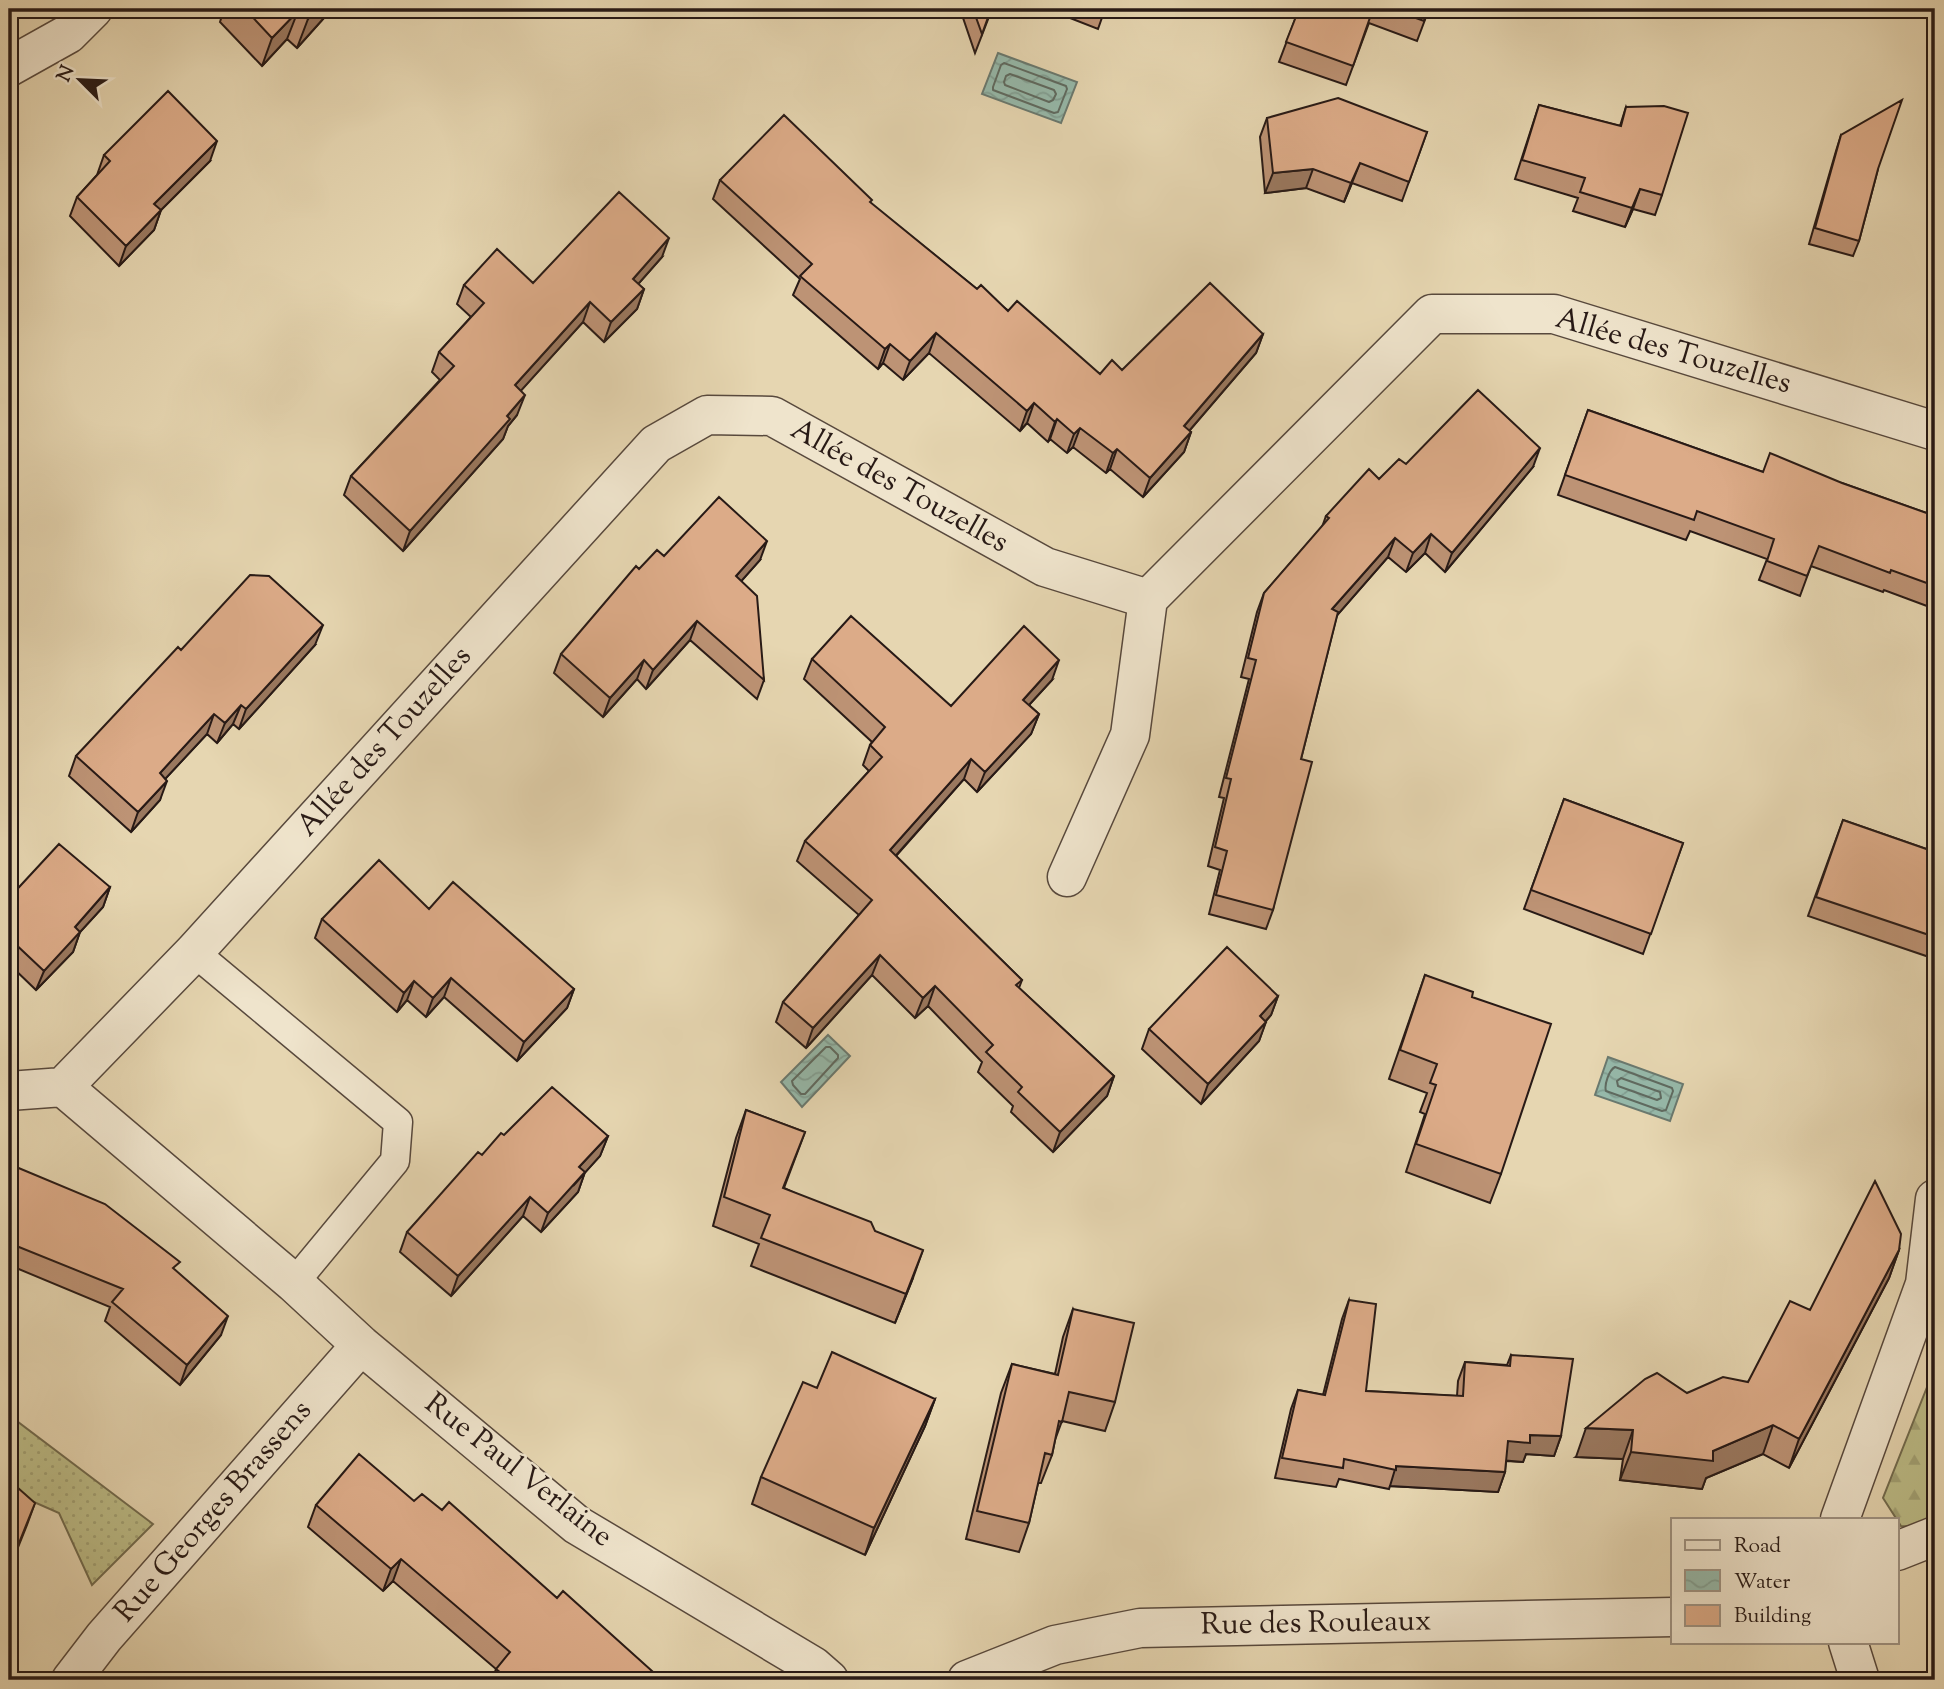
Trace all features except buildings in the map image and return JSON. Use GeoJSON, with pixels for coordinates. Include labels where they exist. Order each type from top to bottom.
{"type":"FeatureCollection","features":[{"type":"Feature","properties":{"kind":"street"},"geometry":{"type":"LineString","coordinates":[[9,67],[68,34],[93,9]]}},
{"type":"Feature","properties":{"kind":"street","name":"Allée des Touzelles"},"geometry":{"type":"LineString","coordinates":[[63,1087],[194,952],[656,444],[707,415],[772,416],[1045,566],[1147,599],[1432,314],[1554,314],[1935,431]]}},
{"type":"Feature","properties":{"kind":"street"},"geometry":{"type":"LineString","coordinates":[[1067,877],[1130,735],[1147,599]]}},
{"type":"Feature","properties":{"kind":"street"},"geometry":{"type":"LineString","coordinates":[[9,1091],[63,1087]]}},
{"type":"Feature","properties":{"kind":"street","name":"Rue Paul Verlaine"},"geometry":{"type":"LineString","coordinates":[[63,1087],[294,1283],[361,1345],[577,1525],[813,1666],[830,1680]]}},
{"type":"Feature","properties":{"kind":"street"},"geometry":{"type":"LineString","coordinates":[[1840,1518],[1925,1284],[1935,1199]]}},
{"type":"Feature","properties":{"kind":"street","name":"Rue Georges Brassens"},"geometry":{"type":"LineString","coordinates":[[71,1680],[104,1637],[361,1345]]}},
{"type":"Feature","properties":{"kind":"street"},"geometry":{"type":"LineString","coordinates":[[1898,1551],[1935,1536]]}},
{"type":"Feature","properties":{"kind":"street","name":"Rue des Rouleaux"},"geometry":{"type":"LineString","coordinates":[[967,1680],[1055,1645],[1140,1628],[1671,1617]]}},
{"type":"Feature","properties":{"kind":"street"},"geometry":{"type":"LineString","coordinates":[[1849,1644],[1860,1680]]}},
{"type":"Feature","properties":{"kind":"lane"},"geometry":{"type":"LineString","coordinates":[[194,952],[398,1122],[395,1161],[294,1283]]}},
{"type":"Feature","properties":{"kind":"green space"},"geometry":{"type":"Polygon","coordinates":[[[1935,1367],[1935,1523],[1927,1527],[1901,1526],[1883,1498],[1935,1367]]]}},
{"type":"Feature","properties":{"kind":"green space"},"geometry":{"type":"Polygon","coordinates":[[[9,1419],[18,1422],[153,1524],[92,1585],[59,1513],[9,1491],[9,1419]]]}},
{"type":"Feature","properties":{"kind":"water"},"geometry":{"type":"Polygon","coordinates":[[[998,53],[1077,82],[1061,123],[982,94],[998,53]]]}},
{"type":"Feature","properties":{"kind":"water"},"geometry":{"type":"Polygon","coordinates":[[[828,1035],[850,1056],[802,1107],[781,1082],[828,1035]]]}},
{"type":"Feature","properties":{"kind":"water"},"geometry":{"type":"Polygon","coordinates":[[[1608,1057],[1683,1084],[1670,1121],[1595,1095],[1608,1057]]]}}]}
